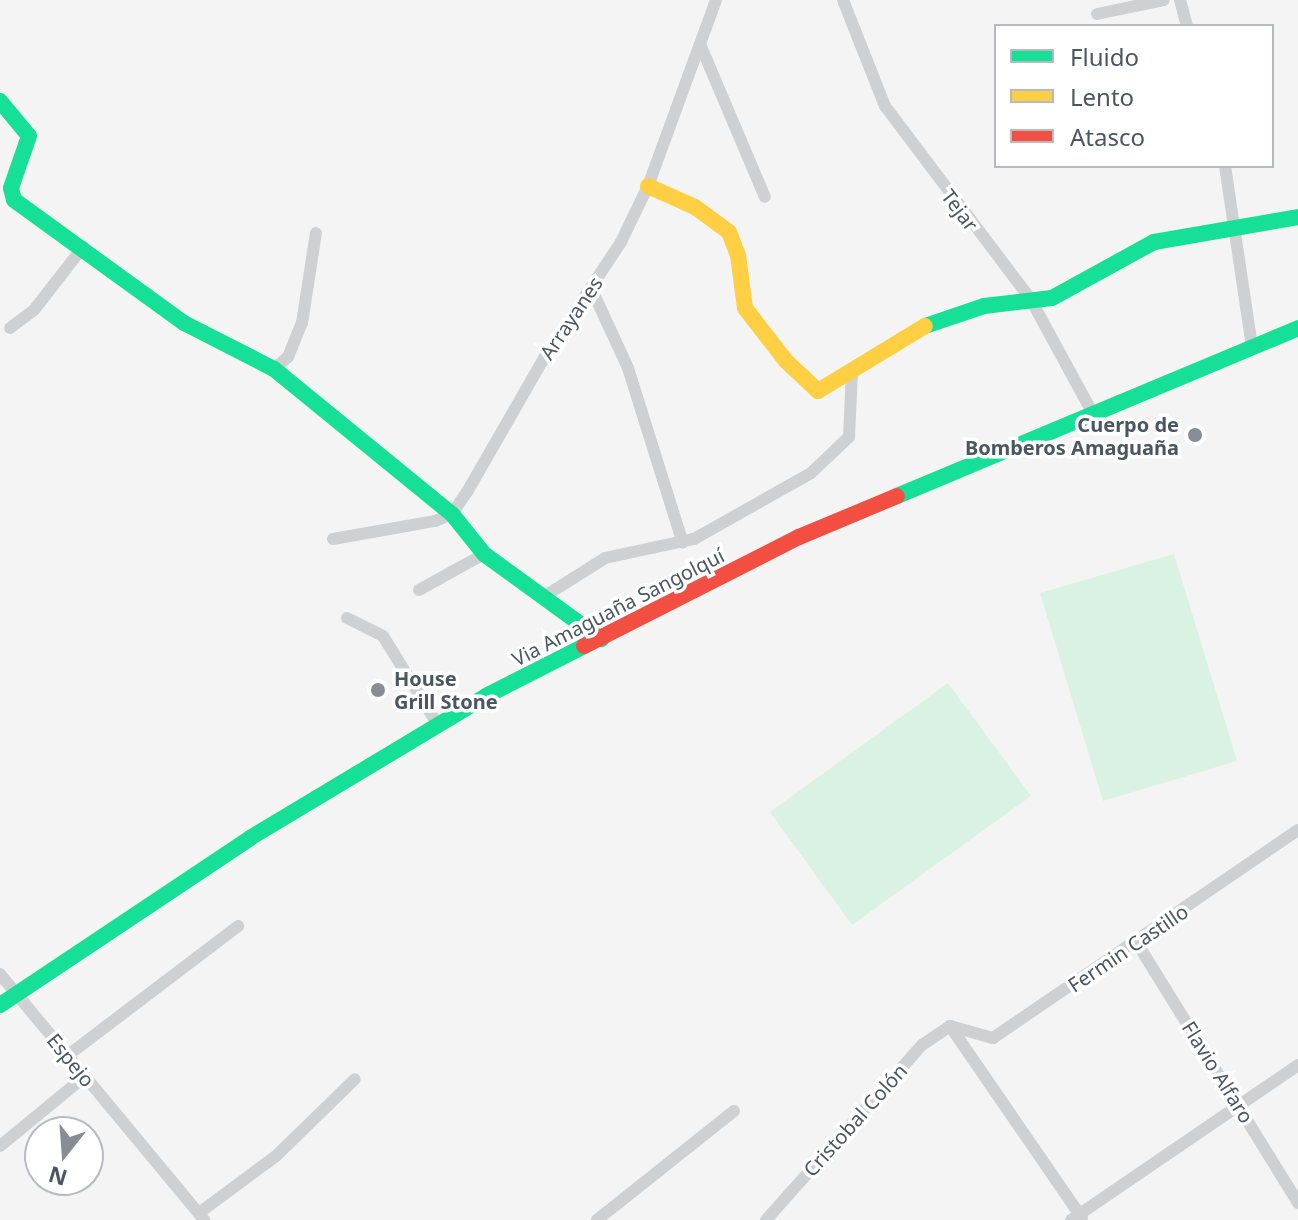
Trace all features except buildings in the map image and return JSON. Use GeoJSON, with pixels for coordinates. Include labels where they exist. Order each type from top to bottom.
{"type":"FeatureCollection","features":[{"type":"Feature","properties":{"kind":"main road"},"geometry":{"type":"LineString","coordinates":[[0,101],[29,136],[11,196],[184,323],[274,369],[452,514],[484,554],[601,639]]}},
{"type":"Feature","properties":{"kind":"main road"},"geometry":{"type":"LineString","coordinates":[[648,186],[695,207],[729,232],[738,255],[745,308],[809,386],[827,389],[931,322],[984,306],[1064,293],[1154,242],[1298,217]]}},
{"type":"Feature","properties":{"kind":"main road","name":"Via Amaguaña Sangolquí"},"geometry":{"type":"LineString","coordinates":[[0,1005],[250,838],[438,725],[601,639],[799,537],[1298,328]]}},
{"type":"Feature","properties":{"kind":"street","name":"Arrayanes"},"geometry":{"type":"LineString","coordinates":[[452,514],[544,358],[592,290],[648,186],[716,0]]}},
{"type":"Feature","properties":{"kind":"street","name":"Tejar"},"geometry":{"type":"LineString","coordinates":[[843,0],[885,106],[1031,300],[1092,412]]}},
{"type":"Feature","properties":{"kind":"street"},"geometry":{"type":"LineString","coordinates":[[1097,14],[1164,0]]}},
{"type":"Feature","properties":{"kind":"street"},"geometry":{"type":"LineString","coordinates":[[1180,0],[1186,24]]}},
{"type":"Feature","properties":{"kind":"street"},"geometry":{"type":"LineString","coordinates":[[700,44],[765,197]]}},
{"type":"Feature","properties":{"kind":"street"},"geometry":{"type":"LineString","coordinates":[[1225,168],[1231,230],[1252,347]]}},
{"type":"Feature","properties":{"kind":"street"},"geometry":{"type":"LineString","coordinates":[[274,369],[288,357],[302,323],[316,233]]}},
{"type":"Feature","properties":{"kind":"street"},"geometry":{"type":"LineString","coordinates":[[10,328],[34,310],[83,247]]}},
{"type":"Feature","properties":{"kind":"street"},"geometry":{"type":"LineString","coordinates":[[592,290],[628,368],[683,543]]}},
{"type":"Feature","properties":{"kind":"street"},"geometry":{"type":"LineString","coordinates":[[545,596],[605,558],[683,543],[764,504],[845,442],[852,429],[852,372]]}},
{"type":"Feature","properties":{"kind":"street"},"geometry":{"type":"LineString","coordinates":[[333,539],[452,514]]}},
{"type":"Feature","properties":{"kind":"street"},"geometry":{"type":"LineString","coordinates":[[419,590],[484,554]]}},
{"type":"Feature","properties":{"kind":"street"},"geometry":{"type":"LineString","coordinates":[[347,618],[383,636],[438,725]]}},
{"type":"Feature","properties":{"kind":"street","name":"Fermin Castillo"},"geometry":{"type":"LineString","coordinates":[[971,1053],[1137,943],[1298,830]]}},
{"type":"Feature","properties":{"kind":"street"},"geometry":{"type":"LineString","coordinates":[[67,1056],[238,926]]}},
{"type":"Feature","properties":{"kind":"street","name":"Flavio Alfaro"},"geometry":{"type":"LineString","coordinates":[[1137,943],[1298,1203]]}},
{"type":"Feature","properties":{"kind":"street","name":"Espejo"},"geometry":{"type":"LineString","coordinates":[[0,974],[202,1217]]}},
{"type":"Feature","properties":{"kind":"street"},"geometry":{"type":"LineString","coordinates":[[950,1026],[993,1038]]}},
{"type":"Feature","properties":{"kind":"street"},"geometry":{"type":"LineString","coordinates":[[950,1026],[971,1053],[1078,1218],[1238,1103],[1298,1065]]}},
{"type":"Feature","properties":{"kind":"street","name":"Cristobal Colón"},"geometry":{"type":"LineString","coordinates":[[766,1220],[922,1045],[950,1026]]}},
{"type":"Feature","properties":{"kind":"street"},"geometry":{"type":"LineString","coordinates":[[0,1146],[84,1077]]}},
{"type":"Feature","properties":{"kind":"street"},"geometry":{"type":"LineString","coordinates":[[202,1217],[276,1156],[355,1079]]}},
{"type":"Feature","properties":{"kind":"street"},"geometry":{"type":"LineString","coordinates":[[597,1220],[734,1111]]}},
{"type":"Feature","properties":{"kind":"green space"},"geometry":{"type":"Polygon","coordinates":[[[1174,554],[1237,761],[1103,801],[1040,593],[1174,554]]]}},
{"type":"Feature","properties":{"kind":"green space"},"geometry":{"type":"Polygon","coordinates":[[[948,683],[1031,796],[852,925],[770,812],[948,683]]]}},
{"type":"Feature","properties":{"kind":"traffic: fast"},"geometry":{"type":"LineString","coordinates":[[0,101],[29,136],[11,188],[14,200],[184,323],[274,369],[452,514],[484,554],[601,639]]}},
{"type":"Feature","properties":{"kind":"traffic: fast"},"geometry":{"type":"LineString","coordinates":[[925,326],[984,306],[1052,298],[1154,242],[1298,217]]}},
{"type":"Feature","properties":{"kind":"traffic: fast"},"geometry":{"type":"LineString","coordinates":[[897,496],[1298,328]]}},
{"type":"Feature","properties":{"kind":"traffic: fast"},"geometry":{"type":"LineString","coordinates":[[0,1005],[250,838],[486,696],[584,646]]}},
{"type":"Feature","properties":{"kind":"traffic: slow"},"geometry":{"type":"LineString","coordinates":[[648,186],[695,207],[729,232],[738,255],[745,308],[786,361],[818,391],[925,326]]}},
{"type":"Feature","properties":{"kind":"traffic: jam"},"geometry":{"type":"LineString","coordinates":[[584,646],[799,537],[897,496]]}},
{"type":"Feature","properties":{"kind":"place","name":"Cuerpo de Bomberos Amaguaña"},"geometry":{"type":"Point","coordinates":[1195,435]}},
{"type":"Feature","properties":{"kind":"place","name":"House Grill Stone"},"geometry":{"type":"Point","coordinates":[378,690]}}]}
